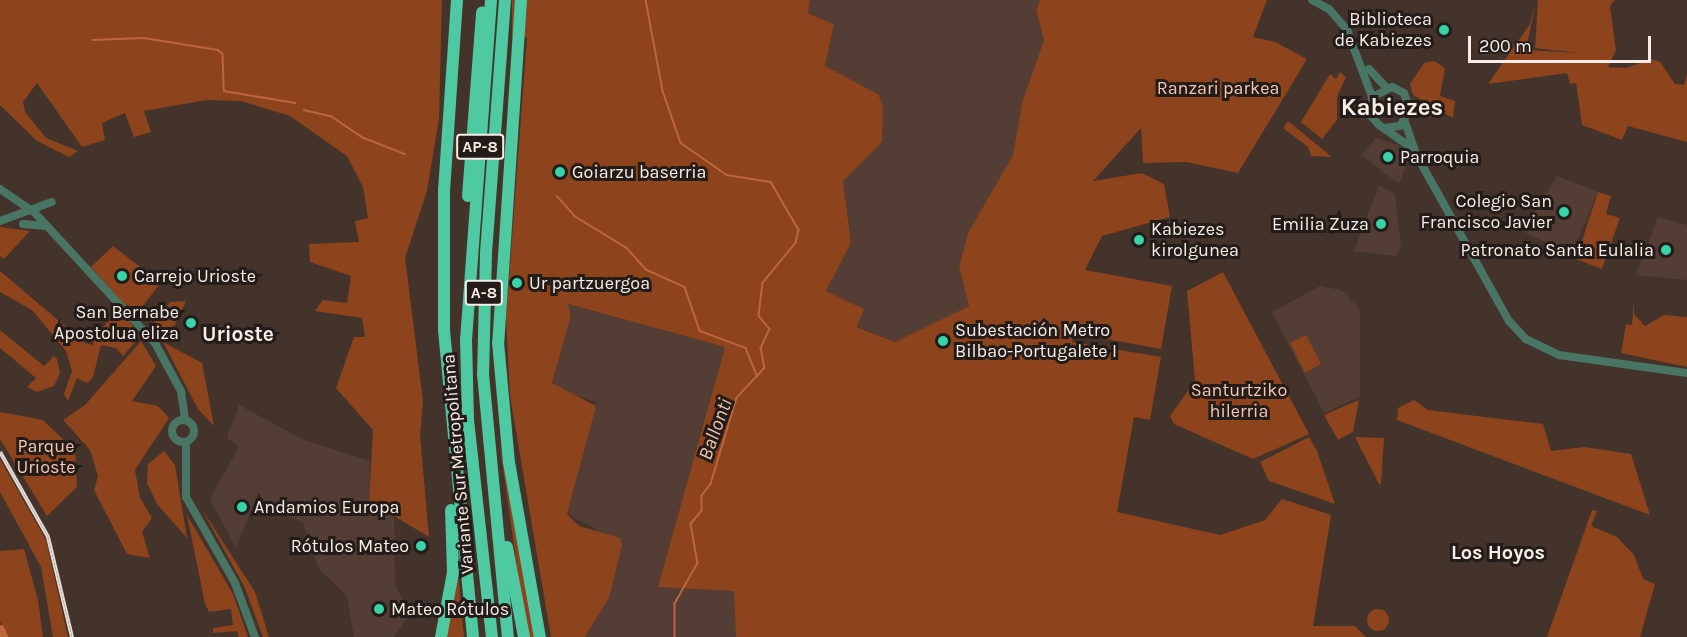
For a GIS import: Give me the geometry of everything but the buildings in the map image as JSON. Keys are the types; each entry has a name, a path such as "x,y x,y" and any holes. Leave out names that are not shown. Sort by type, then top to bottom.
{"highway":[{"path":"455,60 457,0"},
{"name":"A-8","path":"464,0 455,60 443,245 451,444 473,637"},
{"path":"466,293 482,0"},
{"name":"Variante Sur Metropolitana","path":"491,0 466,293 468,420 492,637"},
{"name":"A-8","path":"504,0 483,312 495,507 508,637"},
{"path":"521,0 498,342 505,429 540,637"},
{"path":"441,637 453,572 451,444"},
{"path":"495,507 524,637"},
{"path":"525,543 547,637"},
{"path":"435,637 446,614"}],"street":[{"path":"1312,0 1342,22 1364,63 1387,88 1408,98 1405,122 1413,148 1509,321 1532,344 1570,357 1687,373"},
{"path":"1364,63 1372,98 1371,116 1413,148"},
{"path":"1372,98 1387,88"},
{"path":"1384,128 1405,122"},
{"path":"0,189 35,210 160,351 181,391 185,420 195,431 186,443 183,482 190,508 235,583 255,637"},
{"path":"11,196 17,215"},
{"path":"0,221 52,202 44,213 48,227"},
{"path":"35,210 24,224 48,227"},
{"path":"185,420 172,431 176,440 186,443"}],"shaded area":[{"path":"810,0 1040,0 1036,10 1045,40 1022,103 1013,155 968,233 959,267 969,306 895,342 857,326 864,309 826,291 851,243 843,181 882,142 878,94 825,66 834,24 807,12"},
{"path":"1376,138 1398,145 1409,158 1399,184 1361,155"},
{"name":"Colegio San Francisco Javier","path":"1557,176 1598,192 1572,254 1522,231"},
{"name":"Emilia Zuza","path":"1379,185 1395,194 1401,246 1396,256 1354,251"},
{"name":"Patronato Santa Eulalia","path":"1658,217 1687,225 1687,280 1636,275"},
{"path":"1320,286 1341,290 1360,309 1360,397 1324,413 1272,312"},
{"path":"567,304 725,347 659,586 743,590 745,637 585,637 609,598 596,529 567,514 596,402 559,390 550,376 571,315"},
{"path":"239,405 304,440 370,461 369,501 394,516 395,584 405,605 406,620 393,637 354,637 347,596 319,569 303,522 254,503 236,548 210,499 239,447 227,438"}],"green space":[{"path":"0,0 442,0 439,119 427,191 405,258 423,401 420,435 429,537 369,501 373,430 336,388 354,337 365,337 362,318 315,311 323,300 347,303 351,276 310,262 309,244 359,242 355,221 368,218 363,187 347,156 290,116 241,101 207,100 144,111 151,132 134,137 125,113 102,123 105,140 82,147 37,83 23,102 25,112 46,138 78,151 69,157 37,141 0,105"},
{"name":"Ranzari parkea","path":"512,0 810,0 808,13 834,24 825,66 878,94 883,107 882,142 843,181 851,243 826,291 864,309 857,327 895,342 969,306 959,267 968,233 1013,155 1022,103 1044,40 1036,10 1040,0 1267,0 1253,37 1275,42 1307,59 1238,173 1186,162 1143,163 1141,128 1093,181 1142,173 1164,184 1170,217 1102,236 1085,270 1172,286 1161,349 1074,333 1070,355 1073,342 1161,357 1150,420 1134,417 1117,512 1220,535 1265,520 1282,499 1331,515 1313,626 1355,626 1366,637 736,637 734,591 658,587 725,347 568,304 571,315 552,383 596,406 567,514 579,526 620,538 622,545 609,598 585,637 551,637 510,396 506,318 527,37 512,36"},
{"path":"1538,0 1615,0 1610,6 1616,50 1608,67 1626,68 1651,59 1660,62 1675,84 1684,85 1687,74 1687,142 1628,126 1622,140 1582,125 1576,83 1570,84 1567,73 1488,84 1530,24 1536,1 1526,50 1578,53 1535,48"},
{"path":"1434,61 1445,68 1440,96 1455,101 1453,118 1413,95 1410,84 1424,63"},
{"path":"1340,72 1346,77 1337,97 1337,120 1322,139 1301,122 1330,74 1336,79"},
{"path":"1288,121 1332,157 1311,156 1308,147 1283,128"},
{"path":"1598,192 1611,196 1606,214 1620,218 1602,269 1576,259"},
{"path":"0,227 30,231 4,259 0,256"},
{"path":"113,246 161,283 140,309 125,305 91,267"},
{"path":"0,271 85,343 93,345 94,335 121,310 140,336 123,356 116,348 101,345 93,377 87,383 77,378 68,401 64,394 72,371 66,351 32,310 0,292"},
{"name":"Santurtziko hilerria","path":"1223,272 1309,434 1253,459 1174,424 1170,416 1195,381 1187,291"},
{"path":"1634,300 1634,314 1645,326 1664,315 1687,317 1687,367 1621,353 1626,324 1632,325"},
{"path":"186,301 175,325 162,332 151,327 170,302"},
{"path":"0,330 44,366 54,356 57,359 60,373 54,386 37,392 27,387 36,378 0,348"},
{"path":"1306,335 1321,364 1305,373 1290,343"},
{"path":"141,341 156,366 132,401 158,406 169,418 135,470 140,498 152,518 142,532 150,558 127,554 94,490 98,476 90,450 63,420 85,405"},
{"path":"163,342 202,363 214,426 198,409"},
{"path":"1359,400 1353,432 1338,440 1324,415"},
{"path":"1414,400 1428,410 1543,424 1551,451 1584,447 1631,454 1650,515 1397,420 1398,408"},
{"name":"Parque Urioste","path":"0,412 43,420 75,451 77,487 47,516 0,439"},
{"path":"1309,437 1317,451 1335,504 1269,481 1260,462"},
{"path":"1355,437 1384,438 1381,484 1379,484"},
{"path":"499,440 536,637 529,637 524,616"},
{"path":"164,451 175,465 187,538 157,504 147,483 148,464"},
{"path":"0,459 46,540 68,637 53,637 41,567 0,492"},
{"path":"200,506 255,592 269,637 263,637 245,588"},
{"path":"1592,510 1597,511 1591,526 1617,537 1634,555 1643,579 1655,584 1640,637 1547,637"},
{"path":"187,515 233,594 248,637 239,637 237,631 213,633 213,628 233,625 231,609 209,612 205,604"},
{"path":"24,549 38,600 43,637 6,637 0,621 0,551"},
{"path":"458,572 464,637 444,637"},
{"path":"1378,609 1386,612 1389,620 1386,628 1378,631 1370,628 1367,620 1370,612"}],"waterway":[{"name":"Ballonti","path":"646,0 663,91 681,143 727,175 771,182 799,230 796,243 763,283 759,316 770,329 761,348 765,368 737,398 711,484 702,496 702,511 691,524 698,563 675,604 675,637"},
{"path":"93,40 144,38 218,50 223,54 224,91 295,103"},
{"path":"304,110 331,116 364,138 405,154"},
{"path":"557,196 576,217 627,248 647,270 685,287 700,331 746,348 758,377"},
{"path":"0,630 3,637"}],"railway":[{"path":"0,452 48,537 72,637"}],"place":[{"name":"Biblioteca de Kabiezes","path":"1444,30"},
{"name":"Parroquia","path":"1388,157"},
{"name":"Goiarzu baserria","path":"560,172"},
{"name":"Colegio San Francisco Javier","path":"1564,212"},
{"name":"Emilia Zuza","path":"1381,224"},
{"name":"Kabiezes kirolgunea","path":"1139,240"},
{"name":"Patronato Santa Eulalia","path":"1666,250"},
{"name":"Carrejo Urioste","path":"122,276"},
{"name":"Ur partzuergoa","path":"517,283"},
{"name":"San Bernabe Apostolua eliza","path":"191,323"},
{"name":"Subestación Metro Bilbao-Portugalete I","path":"943,341"},
{"name":"Andamios Europa","path":"242,507"},
{"name":"Rótulos Mateo","path":"421,546"},
{"name":"Mateo Rótulos","path":"379,609"}],"district":[{"name":"Kabiezes","path":"1392,108"},
{"name":"Urioste","path":"238,334"},
{"name":"Los Hoyos","path":"1498,552"}]}
